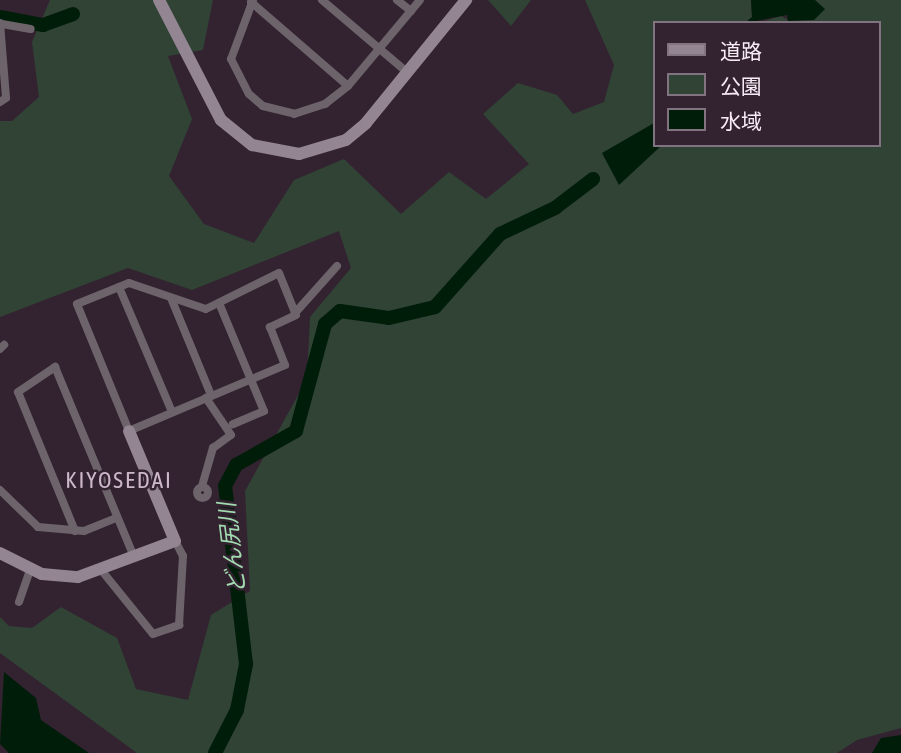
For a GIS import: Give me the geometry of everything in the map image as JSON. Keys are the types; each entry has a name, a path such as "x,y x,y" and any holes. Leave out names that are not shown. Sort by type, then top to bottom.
{"street":[{"path":"159,0 191,70 237,137 299,154 346,140 408,73 467,0"},
{"path":"322,0 408,73"},
{"path":"397,0 411,11"},
{"path":"348,86 252,1 231,59 248,94 263,106 295,114 325,104 348,86 420,0"},
{"path":"0,102 6,98 1,24 31,29"},
{"path":"129,430 285,365 270,327 295,313 337,266"},
{"path":"102,571 153,634 179,625 183,556 77,304 129,283 206,309 279,273 295,313"},
{"path":"119,287 172,412"},
{"path":"171,298 209,397 231,435 213,448 202,485"},
{"path":"219,303 264,411 233,424"},
{"path":"75,531 18,392 55,367 134,557"},
{"path":"0,490 38,527 75,531 117,518"},
{"path":"0,553 30,570 78,577 102,571 175,541"},
{"path":"19,601 30,570"}],"green space":[{"path":"50,0 213,0 203,50 168,56 192,119 169,176 204,224 254,243 294,180 344,159 401,214 449,172 486,199 529,164 483,114 518,83 557,95 573,114 604,102 614,65 585,0 751,0 752,17 747,21 652,21 652,147 880,147 880,21 765,21 781,16 788,20 817,5 815,0 901,0 901,728 857,740 837,753 137,753 0,653 0,617 9,626 32,628 61,607 117,638 136,689 188,700 211,615 250,591 245,491 307,379 310,317 351,268 339,231 192,290 128,268 0,317 0,121 12,121 39,97 32,42"},
{"path":"488,0 531,0 511,26"}],"water":[{"path":"751,0 815,0 825,9 814,20 788,21 787,15 747,21 752,17"},
{"path":"652,124 652,147 660,147 619,185 602,153"},
{"path":"4,672 36,698 41,720 89,753 9,753 0,744"},
{"path":"901,735 901,753 872,753 881,738"}],"waterway":[{"path":"0,17 43,25 73,14"},
{"name":"どん尻川","path":"215,753 237,710 246,664 225,486 236,465 296,431 325,324 340,311 389,318 435,307 500,234 555,208 593,179"}],"district":[{"name":"KIYOSEDAI","path":"119,480"}]}
